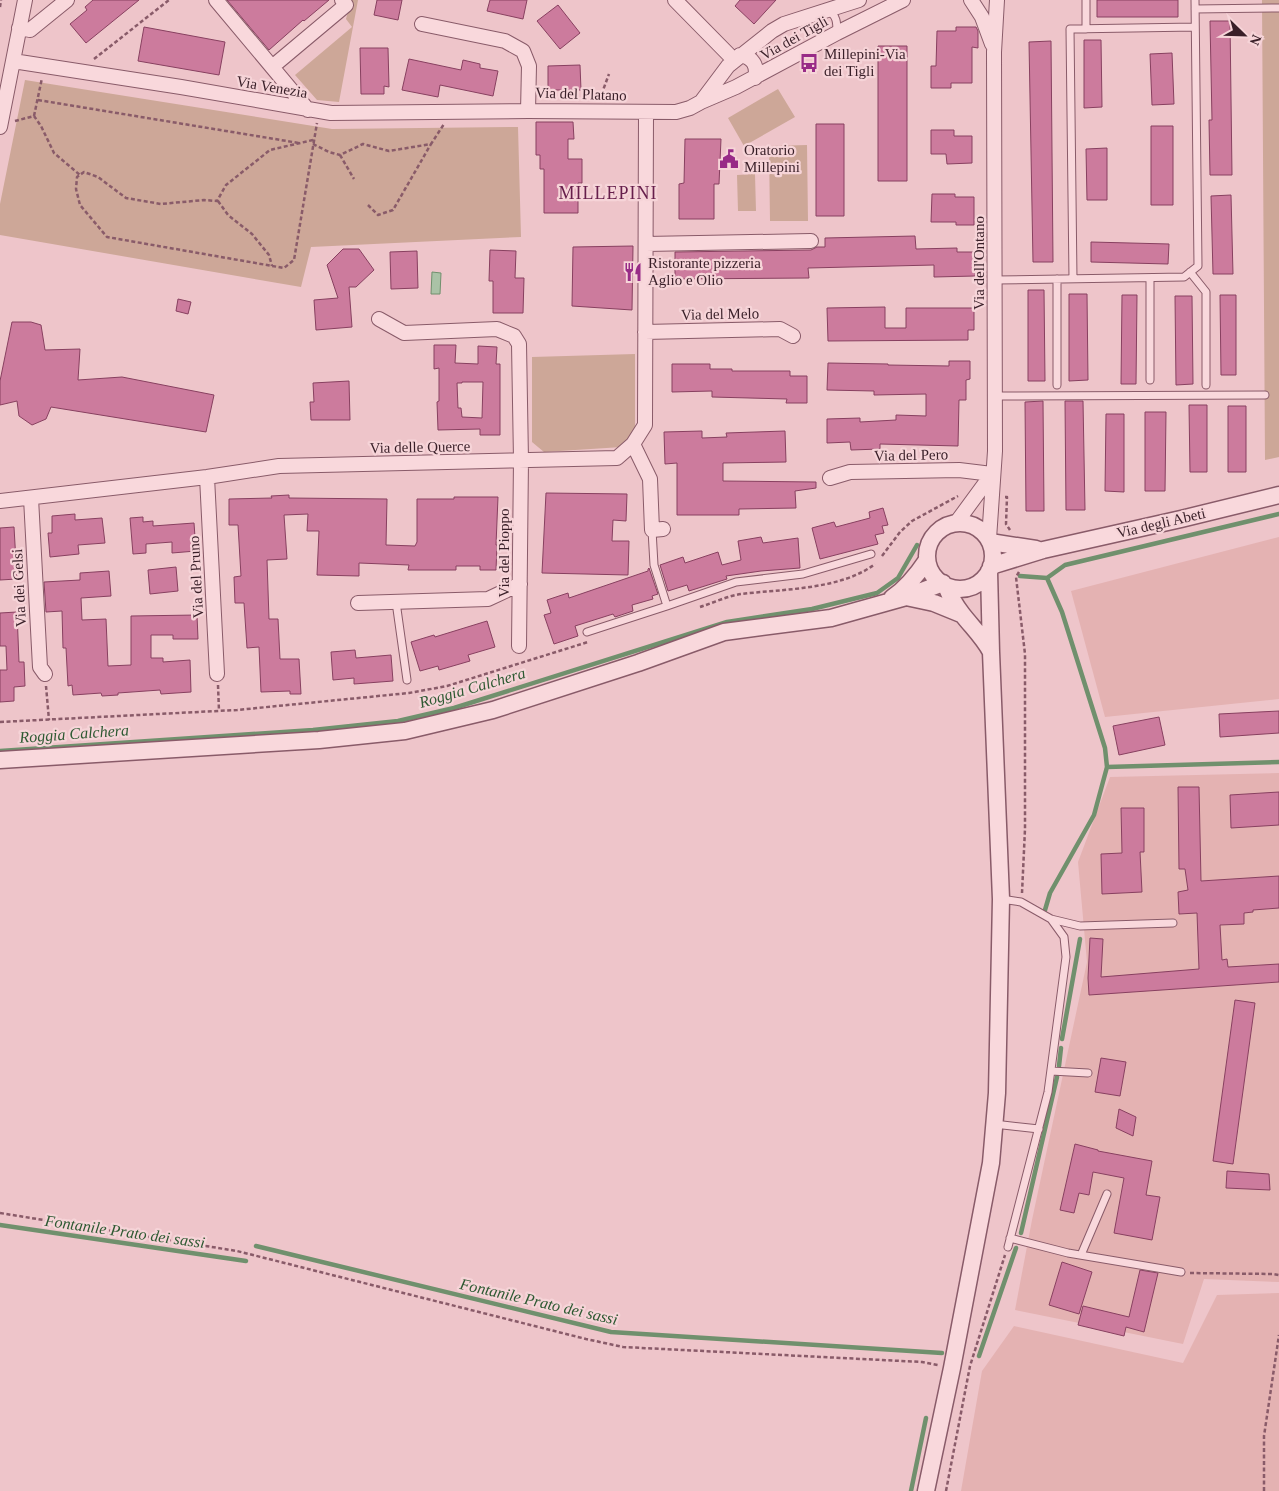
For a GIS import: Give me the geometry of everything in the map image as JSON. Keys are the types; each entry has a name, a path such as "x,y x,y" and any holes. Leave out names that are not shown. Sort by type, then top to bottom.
{"street":[{"path":"1,124 24,0"},
{"path":"19,28 30,30 67,0"},
{"path":"216,0 272,67 314,111"},
{"path":"272,67 346,5 342,0"},
{"name":"Via dei Tigli","path":"675,0 737,58 750,58 754,62 757,72 755,78"},
{"name":"Via dei Tigli","path":"701,102 724,71 737,58 772,31 784,24 859,0"},
{"name":"Via dei Tigli","path":"646,113 676,112 736,88 836,33 902,0"},
{"name":"Via dell'Ontano","path":"971,0 986,25 994,52"},
{"name":"Via dell'Ontano","path":"990,541 986,493 992,474 995,451 994,52 997,0"},
{"name":"Via del Platano","path":"422,24 504,41 523,51 529,66 528,111 646,113"},
{"name":"Via Venezia","path":"13,61 332,113 528,111"},
{"path":"724,71 725,78 729,84 736,88"},
{"name":"Via delle Querce","path":"0,501 207,477 279,466 618,458 633,444 645,425 646,113"},
{"path":"646,244 812,241"},
{"name":"Via del Pioppo","path":"379,319 404,333 497,329 514,336 519,344 521,460 519,646"},
{"name":"Via del Melo","path":"645,332 780,329 793,336"},
{"path":"633,444 650,479 658,530"},
{"name":"Via del Pero","path":"830,478 850,472 959,470 992,474"},
{"name":"Via del Pruno","path":"207,477 217,674"},
{"path":"956,522 986,493"},
{"name":"Via degli Abeti","path":"990,569 1043,550 1279,495"},
{"name":"Via dei Gelsi","path":"31,498 40,668 45,674"},
{"path":"0,760 319,740 405,731 493,710 638,663 724,632 831,618 944,585 966,588 975,585 984,579 990,569 993,560 993,549 983,531 966,523 956,522 946,525 931,540 927,560 930,570 944,585 962,615 978,632 991,652"},
{"name":"Via degli Abeti","path":"990,541 1043,550"},
{"path":"885,602 911,582 927,560"},
{"path":"926,1491 952,1368 991,1163 997,1093 1001,899 991,652 990,569"},
{"path":"358,603 488,599 520,584"},
{"path":"906,597 934,603 962,615"}],"lane":[{"path":"1086,0 1086,29"},
{"path":"995,280 1184,277 1198,266 1195,0"},
{"path":"1195,9 1279,8"},
{"path":"826,10 833,13 837,23 836,33"},
{"path":"1073,279 1070,29 1195,27"},
{"path":"1190,272 1206,292 1206,385"},
{"path":"1150,278 1150,380"},
{"path":"1057,280 1057,385"},
{"path":"995,396 1264,395"},
{"path":"658,530 654,565 667,606"},
{"path":"587,632 736,582 803,574 870,554"},
{"path":"396,602 407,680"},
{"path":"1001,899 1021,902 1051,919 1080,926 1173,923"},
{"path":"1008,1247 1048,1092 1066,957 1064,936 1051,919"},
{"path":"1051,1071 1088,1073"},
{"path":"994,1124 1039,1129"},
{"path":"1080,1255 1107,1194"},
{"path":"1010,1238 1068,1253 1181,1272"}],"path":[{"path":"0,7 1,0"},
{"path":"79,71 169,0"},
{"path":"45,66 34,116 54,153 80,175"},
{"path":"593,99 602,93 609,74"},
{"path":"38,100 300,143"},
{"path":"272,266 269,255 252,234 228,215 217,201 204,200 161,204 126,198 98,177 84,172 77,177 76,188 80,205 107,237 272,266 284,268 294,260 313,142 314,111"},
{"path":"368,205 378,215 393,210 452,112"},
{"path":"1,124 34,116"},
{"path":"217,201 226,186 270,150 313,142 329,152 340,155 362,144 389,151 431,144"},
{"path":"340,155 354,179"},
{"path":"692,609 739,595 794,590 863,573 875,565 900,532 912,521 971,490 1007,497 1006,524 1010,531 1016,534"},
{"path":"1018,572 1016,577 1025,654 1025,829 1021,902"},
{"path":"0,722 219,711 409,693 447,686 590,641"},
{"path":"45,674 49,720"},
{"path":"217,674 219,711"},
{"path":"0,1213 237,1252 623,1347 922,1362 952,1368"},
{"path":"946,1491 970,1366 1008,1247"},
{"path":"1181,1272 1279,1275"},
{"path":"1264,1491 1264,1436 1279,1335"}],"shaded area":[{"path":"351,0 358,0 339,102 317,100 295,75 352,27 346,19"},
{"path":"1262,0 1279,0 1279,457 1265,460"},
{"path":"25,80 332,129 518,127 521,237 311,247 301,287 0,235 0,204"},
{"path":"778,89 795,117 744,146 728,118"},
{"path":"807,145 808,221 770,221 769,146"},
{"path":"755,174 756,211 738,211 737,175"},
{"path":"432,272 441,273 440,294 431,294"},
{"path":"635,354 635,428 622,447 544,452 532,442 532,357"},
{"path":"1279,537 1279,699 1105,717 1071,591"},
{"path":"1279,773 1279,1282 1204,1279 1183,1344 1015,1310 1032,1220 1087,962 1078,862 1110,777"},
{"path":"1279,1293 1279,1491 961,1491 982,1371 1014,1326 1183,1363 1217,1295"}],"building":[{"path":"93,0 139,0 86,43 70,24 87,10 85,7"},
{"path":"227,0 329,0 269,50"},
{"path":"377,0 402,0 398,20 374,15"},
{"path":"490,0 527,0 523,19 487,11"},
{"path":"740,0 776,0 754,24 735,6"},
{"path":"1097,0 1178,0 1178,17 1097,17"},
{"path":"558,5 580,33 560,49 537,21"},
{"path":"1210,21 1230,21 1232,175 1210,175 1209,120 1212,120"},
{"path":"144,27 225,42 219,75 138,61"},
{"path":"956,27 976,27 978,31 978,48 972,47 972,83 951,83 951,88 931,88 931,66 936,66 937,31 956,31"},
{"path":"1084,40 1101,40 1102,107 1084,108"},
{"path":"1051,41 1053,262 1033,262 1029,42"},
{"path":"878,46 907,46 907,181 878,181"},
{"path":"360,48 388,48 389,87 384,86 384,94 361,94"},
{"path":"1172,53 1174,104 1152,105 1150,54"},
{"path":"409,59 461,70 463,60 480,64 480,68 498,71 493,96 440,85 438,97 402,90"},
{"path":"580,65 581,90 548,90 548,66"},
{"path":"536,122 573,122 574,139 568,139 568,159 582,159 582,183 578,183 578,213 544,213 544,169 540,169 540,155 536,155"},
{"path":"816,124 844,124 844,216 816,216"},
{"path":"1151,126 1173,126 1173,205 1151,205"},
{"path":"931,130 954,130 954,136 972,136 972,163 947,164 946,154 931,154"},
{"path":"685,139 721,139 719,184 714,184 714,219 679,219 679,184 684,183"},
{"path":"1107,148 1107,200 1087,200 1086,149"},
{"path":"932,194 955,194 955,197 974,197 974,225 956,225 956,222 931,222"},
{"path":"1231,195 1233,274 1213,274 1211,196"},
{"path":"915,236 916,249 957,248 957,252 974,252 975,276 934,277 934,265 808,268 809,278 675,279 675,252 811,250 817,247 825,247 825,238"},
{"path":"1091,242 1169,244 1168,264 1091,262"},
{"path":"633,246 632,310 572,306 573,247"},
{"path":"343,249 359,249 374,270 356,287 349,287 352,327 316,330 314,300 338,298 327,265"},
{"path":"490,250 516,251 515,278 524,278 523,313 493,313 493,281 489,281"},
{"path":"417,251 418,288 391,289 390,252"},
{"path":"1028,290 1044,290 1045,381 1028,381"},
{"path":"1069,294 1087,294 1088,380 1069,381"},
{"path":"1122,295 1137,295 1136,384 1121,384"},
{"path":"1220,295 1236,295 1236,375 1221,375"},
{"path":"1175,296 1192,296 1193,384 1176,385"},
{"path":"178,299 191,302 188,314 176,311"},
{"path":"885,307 885,328 906,328 906,308 974,308 974,330 968,330 968,340 828,341 827,308"},
{"path":"12,322 31,322 41,325 45,350 80,349 78,380 122,377 214,395 206,432 51,407 46,419 32,425 19,416 17,401 0,405 0,381"},
{"path":"434,345 456,345 455,363 478,364 478,346 497,347 496,364 500,364 500,435 480,435 480,429 438,430 439,368 434,369","holes":["483,382 482,418 462,417 461,408 458,408 457,383"]},
{"path":"949,361 970,361 970,379 966,380 966,400 959,400 958,446 880,444 880,449 851,450 850,442 827,443 827,419 860,418 860,422 896,420 896,415 926,416 926,394 874,395 874,391 827,390 828,363 949,366"},
{"path":"672,364 710,364 710,369 732,369 732,371 790,371 790,376 807,376 807,403 786,403 787,399 712,397 712,391 672,392"},
{"path":"349,381 350,420 311,420 310,402 314,402 313,383"},
{"path":"1043,401 1044,511 1026,511 1025,402"},
{"path":"1065,401 1083,401 1085,510 1066,510"},
{"path":"1189,405 1207,405 1207,472 1190,472"},
{"path":"1228,406 1246,406 1246,472 1228,472"},
{"path":"1145,412 1166,412 1165,491 1145,491"},
{"path":"1106,414 1124,414 1124,492 1105,491"},
{"path":"702,431 702,438 727,437 726,433 785,431 786,462 723,463 723,481 816,482 816,488 795,491 796,508 739,509 739,515 677,515 677,463 665,464 664,432"},
{"path":"546,493 627,494 626,521 613,520 612,541 629,541 628,575 542,573"},
{"path":"289,495 289,498 387,499 386,545 415,546 417,542 417,499 498,497 496,570 480,570 480,566 456,566 456,570 408,570 409,565 359,563 359,576 317,575 319,531 307,531 308,514 284,515 287,559 267,560 269,619 278,619 280,659 299,659 301,694 290,694 290,691 261,692 259,647 247,648 244,603 235,603 234,577 241,576 238,525 229,525 229,499 272,498 271,496"},
{"path":"883,508 888,525 882,526 884,533 875,535 878,544 820,559 812,528 834,522 836,527 870,518 869,512"},
{"path":"75,514 75,520 102,518 105,543 78,545 79,554 50,557 48,533 52,533 52,516"},
{"path":"143,517 143,522 153,521 153,526 194,523 196,551 172,553 172,542 146,544 146,553 133,554 130,518"},
{"path":"14,527 17,579 0,580 0,528"},
{"path":"761,537 763,543 798,538 800,568 726,576 727,579 689,591 687,585 668,591 660,565 683,557 685,563 718,552 722,565 741,560 738,541"},
{"path":"176,567 178,591 150,594 148,570"},
{"path":"649,568 658,594 652,596 653,599 632,605 633,611 615,617 613,614 575,626 578,636 554,644 544,615 551,613 547,600 568,593 569,598 648,571"},
{"path":"109,571 111,596 81,598 82,620 106,619 108,666 131,665 131,616 197,615 198,639 173,639 173,635 151,635 151,658 163,658 163,662 190,660 191,692 161,694 160,690 102,696 101,693 73,695 72,685 68,686 66,648 63,648 62,611 46,612 44,582 80,580 80,573"},
{"path":"17,612 19,662 24,662 25,686 14,687 14,701 0,702 0,670 7,670 6,646 0,646 0,613"},
{"path":"487,621 495,647 468,655 470,661 439,670 438,666 420,671 411,642 434,635 435,637"},
{"path":"355,650 356,658 391,655 393,681 354,684 354,678 333,680 331,652"},
{"path":"1279,711 1279,733 1220,737 1219,714"},
{"path":"1159,717 1165,745 1119,755 1113,726"},
{"path":"1178,787 1199,787 1201,881 1279,876 1279,908 1253,910 1253,912 1244,913 1244,924 1220,925 1222,960 1227,959 1228,967 1279,964 1279,982 1089,995 1090,938 1103,939 1101,977 1199,969 1197,913 1179,914 1178,892 1188,890 1185,869 1179,869"},
{"path":"1279,792 1279,825 1231,828 1230,795"},
{"path":"1121,808 1144,808 1144,852 1140,852 1142,892 1102,894 1101,854 1122,853"},
{"path":"1235,1000 1255,1003 1233,1164 1213,1161"},
{"path":"1101,1058 1126,1062 1120,1096 1095,1092"},
{"path":"1119,1109 1136,1117 1133,1136 1116,1128"},
{"path":"1075,1144 1098,1151 1152,1161 1146,1195 1160,1197 1152,1240 1114,1233 1124,1178 1093,1172 1089,1195 1079,1193 1074,1213 1060,1210"},
{"path":"1227,1171 1269,1174 1270,1190 1226,1188"},
{"path":"1062,1262 1092,1272 1079,1314 1049,1305"},
{"path":"1140,1270 1158,1273 1144,1332 1126,1327 1124,1336 1078,1325 1083,1306 1129,1317"}],"waterway":[{"path":"1047,578 1065,565 1279,514"},
{"name":"Roggia Calchera","path":"0,751 313,730 398,721 454,708 727,622 812,609 877,593 898,578 917,545"},
{"path":"1020,576 1047,578 1062,612 1105,748 1107,767 1094,815 1050,893 1045,910"},
{"path":"1107,767 1279,762"},
{"path":"1062,1039 1080,939"},
{"path":"1059,1066 1061,1048"},
{"path":"1021,1233 1057,1077"},
{"name":"Fontanile Prato dei sassi","path":"0,1225 246,1261"},
{"name":"Fontanile Prato dei sassi","path":"256,1246 611,1332 942,1353"},
{"path":"979,1356 1016,1248"},
{"path":"911,1491 926,1418"}],"place":[{"name":"Millepini-Via dei Tigli","path":"809,63"},
{"name":"Oratorio Millepini","path":"729,159"},
{"name":"Ristorante pizzeria Aglio e Olio","path":"633,272"}],"district":[{"name":"MILLEPINI","path":"608,193"}]}
